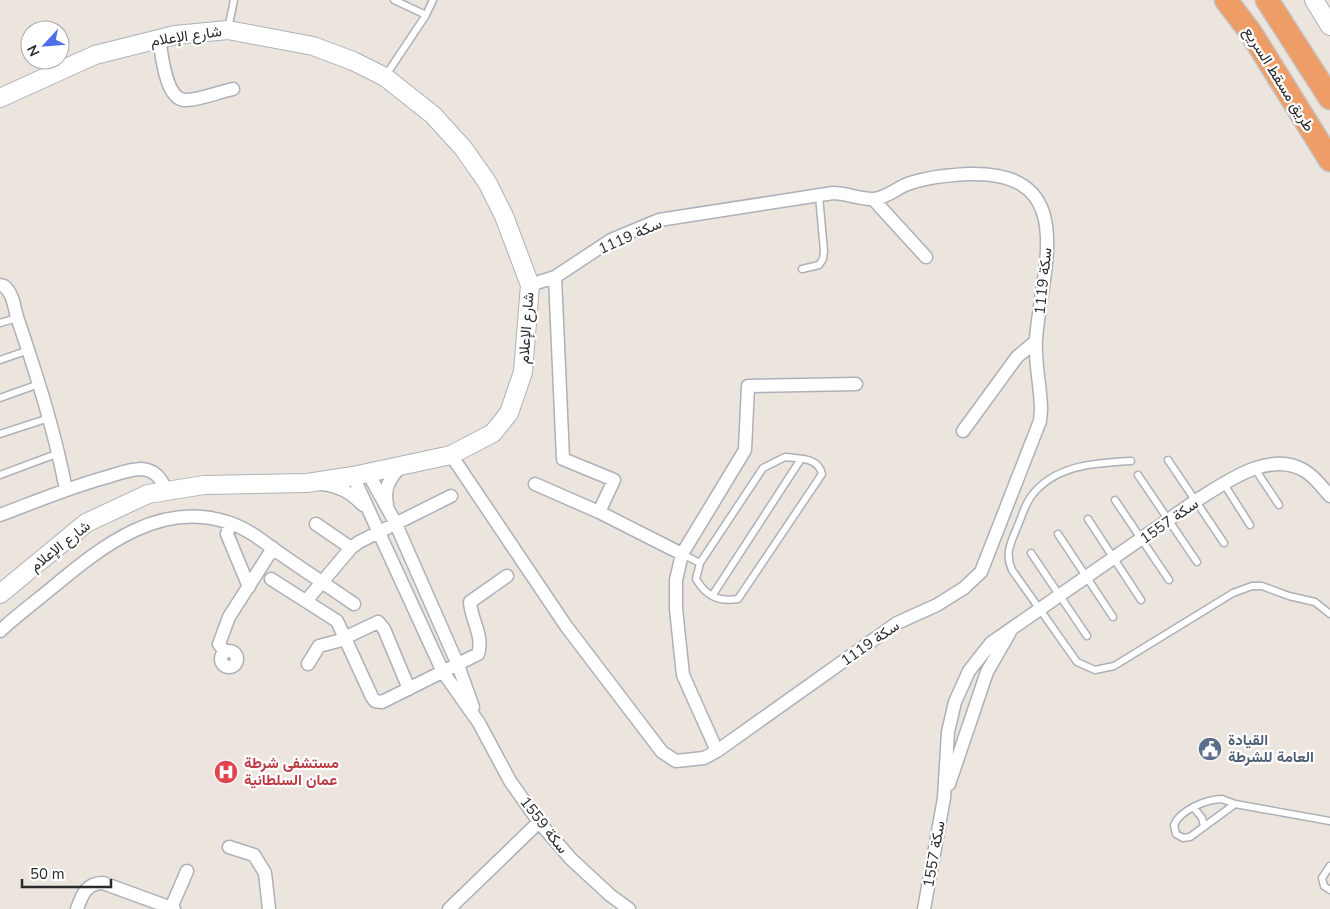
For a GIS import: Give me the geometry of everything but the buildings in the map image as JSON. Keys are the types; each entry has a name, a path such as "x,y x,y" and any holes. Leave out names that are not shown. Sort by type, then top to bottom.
{"highway":[{"name":"طريق مسقط السريع","path":"1226,0 1251,33 1330,160"},
{"path":"1267,0 1330,98"}],"main road":[{"path":"1314,0 1330,26"},
{"path":"1327,0 1330,5"},
{"name":"شارع الإعلام","path":"0,98 95,55 159,38 228,30 313,46 353,61 385,77 433,115 473,161 487,182 504,216 530,286 523,372 509,412 493,432 451,455 360,474 307,483 204,485 148,494 86,523 2,590"}],"street":[{"path":"159,38 171,91 178,98 187,101 233,88"},
{"name":"سكة 1119","path":"451,455 566,626 662,752 676,761 704,758 716,751 897,623 937,605 964,588 981,572 1040,421 1041,396 1036,341 1047,242 1047,222 1038,199 1022,186 998,176 971,174 924,180 873,199 848,193 659,220 611,240 555,277 530,286"},
{"path":"873,199 926,257"},
{"path":"555,277 563,459 614,480 600,512"},
{"path":"0,285 4,286 10,294 29,350 59,453 66,490"},
{"path":"963,431 1017,357 1036,341"},
{"path":"716,751 683,675 676,609 676,580 682,554 745,450 748,386 856,384"},
{"name":"سكة 1557","path":"924,909 944,798 950,724 958,694 969,670 991,643 1142,540 1194,502 1224,484 1256,469 1279,463 1296,467 1312,476 1330,496"},
{"name":"سكة 1559","path":"402,465 387,484 385,495 387,506 458,665 479,723"},
{"path":"0,515 66,490 117,474 141,470 151,472 161,478 166,490"},
{"name":"سكة 1559","path":"360,474 387,506"},
{"name":"سكة 1559","path":"360,474 369,510 443,672 479,723 510,781 539,822 571,859 610,895 629,909"},
{"name":"سكة 1559","path":"307,483 339,487 351,494 369,510"},
{"path":"535,484 600,512 682,554"},
{"path":"306,601 350,548 394,522 451,496"},
{"path":"0,631 83,562 115,539 146,525 170,518 191,517 230,523 244,529 354,604"},
{"path":"230,523 227,534 249,587"},
{"path":"316,524 350,548"},
{"path":"225,652 219,644 229,617 273,548"},
{"path":"271,579 337,621 375,701 382,702 478,654 482,644 471,612 470,602 507,576"},
{"path":"308,664 319,646 346,637 378,622 384,629 409,689"},
{"name":"سكة 1557","path":"944,798 987,672 1013,627"},
{"path":"958,694 979,700"},
{"path":"950,724 968,727"},
{"path":"449,909 539,822"},
{"path":"229,847 254,855 265,873 269,909"},
{"path":"77,909 85,890 96,883 103,883 172,908 187,871"}],"lane":[{"path":"228,30 234,0"},
{"path":"394,0 426,15"},
{"path":"385,77 426,15 433,0"},
{"path":"802,270 819,264 824,255 819,196"},
{"path":"0,323 17,318"},
{"path":"0,360 29,350"},
{"path":"0,398 39,384"},
{"path":"0,434 49,418"},
{"path":"0,475 59,453"},
{"path":"785,457 812,461 820,467 822,474 738,599 725,601 712,596 701,587 696,579 700,563 763,468 785,457"},
{"path":"712,596 801,459"},
{"path":"1168,460 1194,502 1224,543"},
{"path":"1131,461 1099,463 1062,472 1038,488 1029,500 1010,544 1008,560 1012,570 1072,658 1083,666 1095,670 1114,666 1233,593 1252,586 1262,586 1288,596 1315,602 1330,614"},
{"path":"1256,469 1279,505"},
{"path":"1138,475 1197,562"},
{"path":"1224,484 1250,525"},
{"path":"1115,500 1169,580"},
{"path":"1088,519 1141,600"},
{"path":"1058,534 1114,617"},
{"path":"1031,553 1087,636"},
{"path":"682,554 700,563"},
{"path":"1235,804 1190,837 1183,838 1176,834 1175,822 1194,808 1216,799 1330,821"},
{"path":"1194,808 1202,818 1204,826"},
{"path":"1330,866 1322,878 1324,886 1330,890"}],"place":[{"name":"القيادة العامة للشرطة","path":"1210,749"},
{"name":"مستشفى شرطة عمان السلطانية","path":"226,772"}]}
